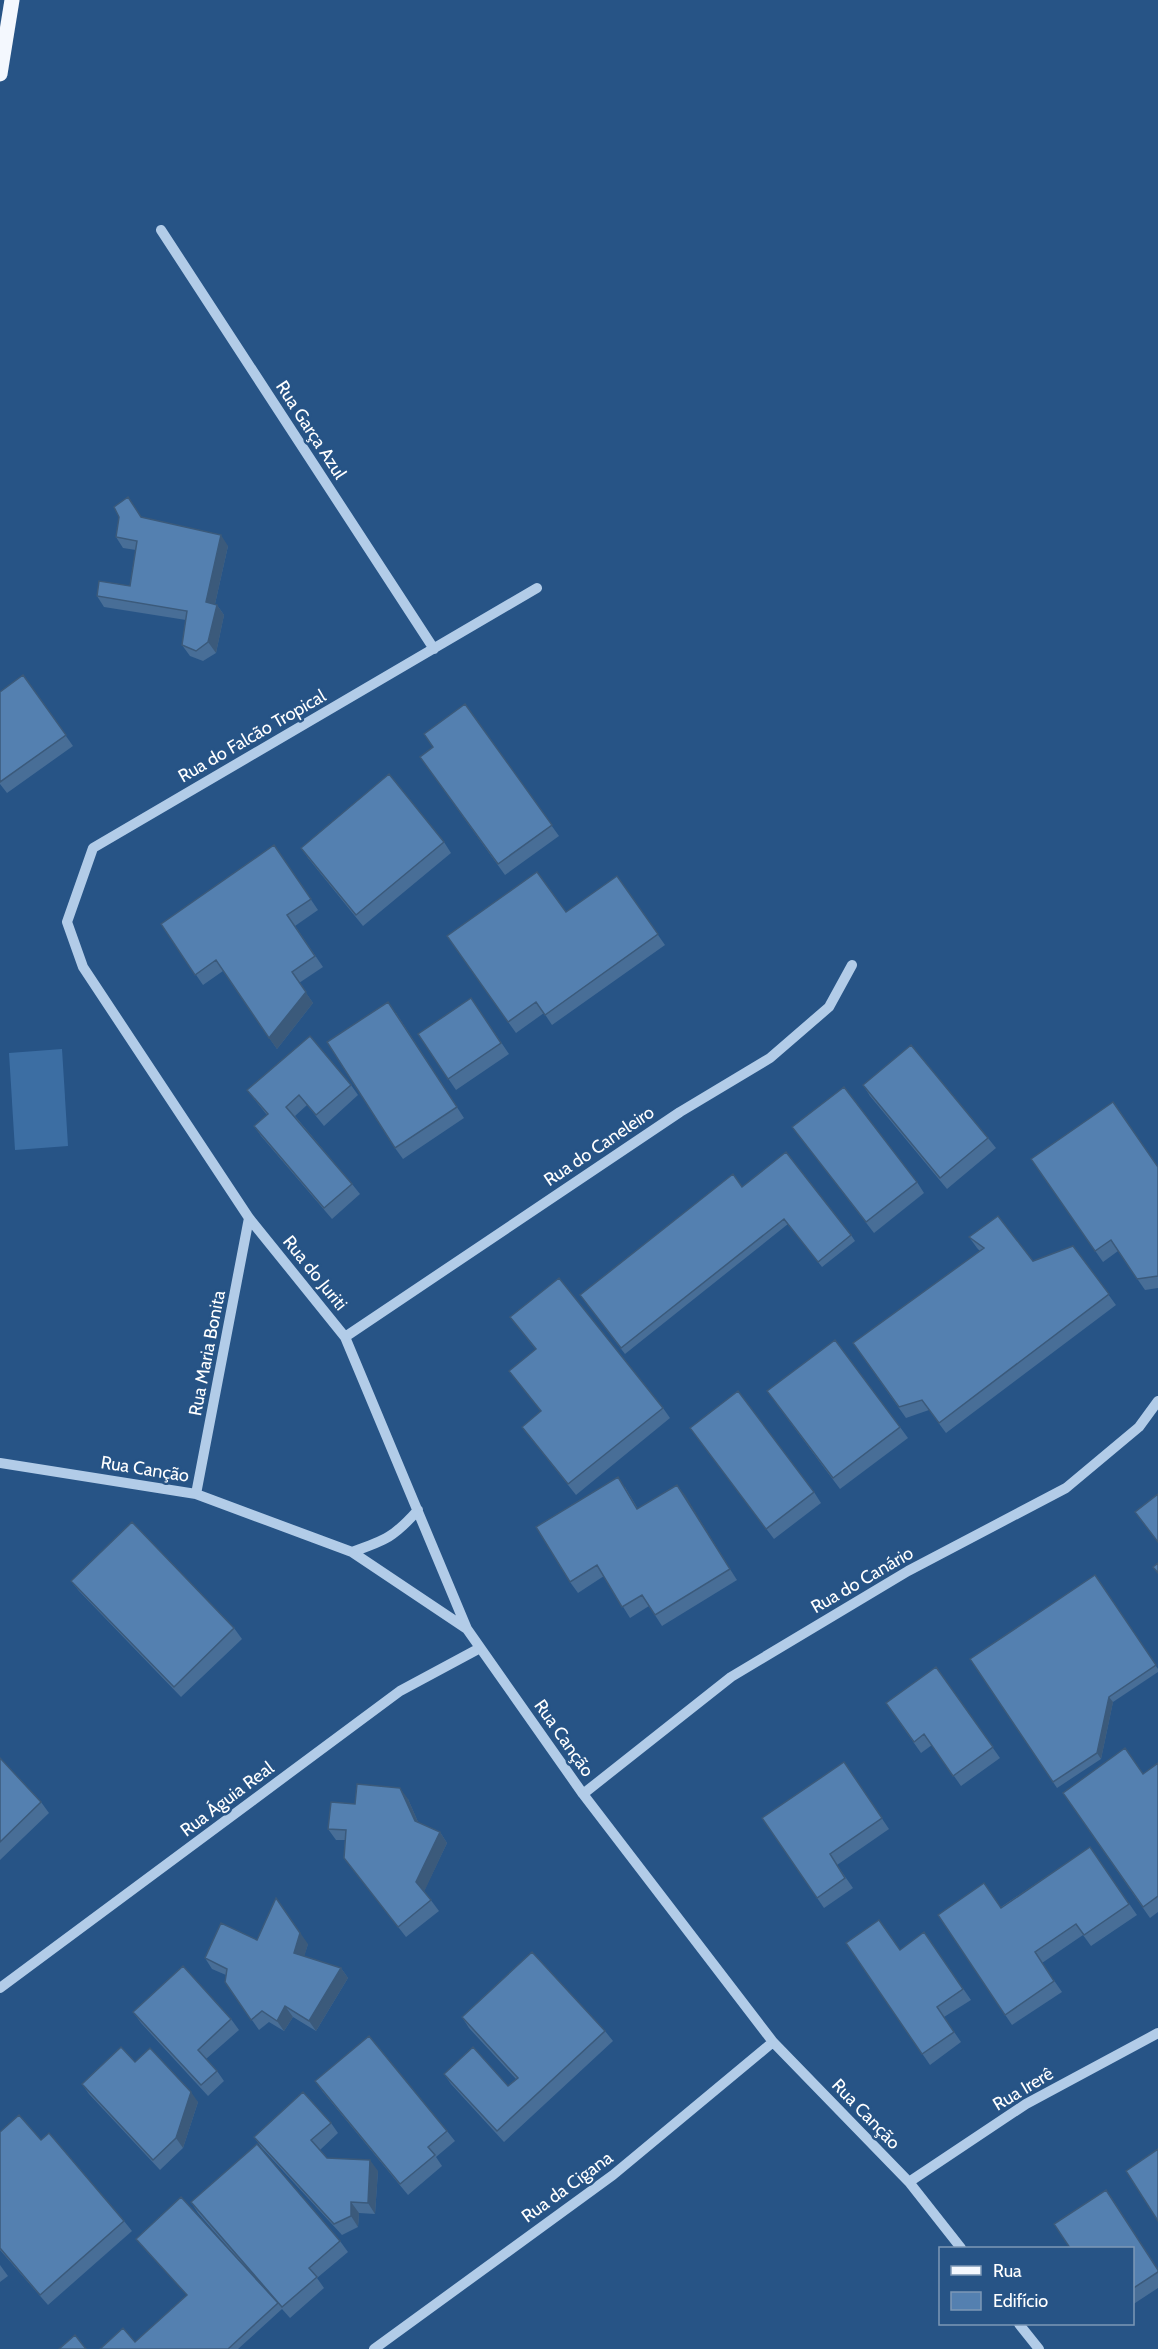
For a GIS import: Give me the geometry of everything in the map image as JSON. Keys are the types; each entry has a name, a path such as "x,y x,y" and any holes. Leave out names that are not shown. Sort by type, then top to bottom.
{"main road":[{"path":"0,74 12,0"}],"street":[{"name":"Rua Garça Azul","path":"161,230 434,649"},
{"name":"Rua do Falcão Tropical","path":"83,967 67,922 93,848 537,588"},
{"name":"Rua do Caneleiro","path":"345,1337 680,1112 770,1058 829,1008 852,965"},
{"name":"Rua do Juriti","path":"83,967 249,1218 345,1337 467,1629"},
{"name":"Rua Maria Bonita","path":"196,1494 249,1218"},
{"name":"Rua do Canário","path":"583,1794 731,1677 908,1571 1066,1488 1139,1427 1158,1401"},
{"name":"Rua Canção","path":"0,1463 196,1494 352,1552 467,1629 583,1794 773,2042 909,2181 960,2247"},
{"path":"352,1552 385,1540 402,1528 418,1510"},
{"name":"Rua Águia Real","path":"0,1988 400,1691 480,1648"},
{"name":"Rua Irerê","path":"909,2181 1026,2104 1158,2032"},
{"name":"Rua da Cigana","path":"374,2349 613,2175 773,2042"},
{"path":"1020,2325 1039,2349"}],"shaded area":[{"path":"62,1049 68,1146 15,1150 9,1053"}],"building":[{"path":"128,497 141,517 221,535 206,602 217,605 208,642 196,651 182,645 187,611 97,596 99,581 130,586 137,541 116,537 119,517 114,507"},
{"path":"23,675 66,735 0,782 0,692"},
{"path":"465,704 552,825 498,864 420,757 433,747 424,734"},
{"path":"389,774 444,842 356,915 301,848"},
{"path":"274,845 311,899 287,915 315,956 292,972 306,992 269,1038 216,960 195,975 161,924"},
{"path":"537,872 566,912 617,876 658,934 545,1015 536,1002 508,1022 447,936"},
{"path":"471,998 501,1043 448,1079 418,1034"},
{"path":"388,1002 457,1107 395,1148 327,1042"},
{"path":"310,1036 351,1085 316,1115 299,1095 286,1107 352,1184 324,1208 254,1126 268,1114 247,1090"},
{"path":"911,1045 988,1138 940,1178 863,1085"},
{"path":"844,1087 917,1182 866,1222 792,1127"},
{"path":"1113,1102 1158,1167 1158,1276 1137,1279 1111,1240 1095,1251 1031,1159"},
{"path":"786,1152 851,1235 818,1262 784,1219 621,1348 580,1295 733,1174 742,1187"},
{"path":"998,1216 1033,1261 1073,1246 1109,1294 939,1423 922,1400 899,1407 853,1343 984,1248 969,1237"},
{"path":"559,1278 663,1408 568,1484 522,1427 541,1411 509,1371 536,1349 510,1317"},
{"path":"835,1340 900,1427 833,1478 767,1391"},
{"path":"738,1391 814,1492 766,1529 690,1428"},
{"path":"618,1477 637,1509 677,1485 730,1569 655,1615 642,1595 622,1607 597,1565 570,1582 536,1527"},
{"path":"1158,1494 1158,1542 1135,1512"},
{"path":"132,1522 234,1628 174,1687 71,1581"},
{"path":"1158,1563 1158,1573 1153,1567"},
{"path":"1095,1575 1156,1665 1109,1697 1097,1753 1053,1782 970,1659"},
{"path":"936,1667 993,1747 953,1776 924,1734 914,1742 886,1703"},
{"path":"1125,1748 1143,1774 1158,1763 1158,1896 1143,1907 1063,1793"},
{"path":"0,1758 41,1802 0,1842"},
{"path":"844,1762 882,1818 830,1854 845,1878 817,1898 762,1818"},
{"path":"357,1784 400,1788 415,1821 440,1832 416,1882 431,1900 398,1927 344,1858 346,1830 328,1829 331,1802 355,1804"},
{"path":"1090,1847 1129,1904 1084,1935 1076,1924 1035,1952 1054,1981 1005,2015 938,1915 984,1883 1001,1908"},
{"path":"276,1898 300,1933 294,1953 341,1968 309,2021 285,2006 277,2021 262,2011 251,2020 225,1982 227,1969 205,1958 221,1923 257,1940"},
{"path":"879,1920 900,1950 924,1932 963,1989 937,2007 954,2032 922,2054 846,1943"},
{"path":"532,1952 605,2031 497,2131 444,2074 473,2047 508,2086 518,2078 462,2017"},
{"path":"183,1966 231,2019 198,2050 217,2071 201,2085 133,2012"},
{"path":"369,2036 447,2131 428,2147 435,2155 400,2184 315,2081"},
{"path":"121,2047 135,2062 150,2048 191,2092 176,2138 153,2160 82,2084"},
{"path":"303,2092 331,2123 311,2140 327,2158 370,2160 368,2203 351,2202 351,2216 334,2224 254,2137"},
{"path":"19,2115 41,2140 49,2133 124,2221 40,2295 0,2248 0,2132"},
{"path":"257,2144 340,2241 309,2268 317,2277 282,2307 191,2202"},
{"path":"1158,2149 1158,2221 1126,2171"},
{"path":"1106,2190 1158,2272 1134,2288 1134,2247 1069,2247 1054,2224"},
{"path":"181,2197 278,2303 228,2349 100,2349 123,2328 135,2342 187,2295 136,2239"},
{"path":"75,2335 86,2349 59,2349"}]}
